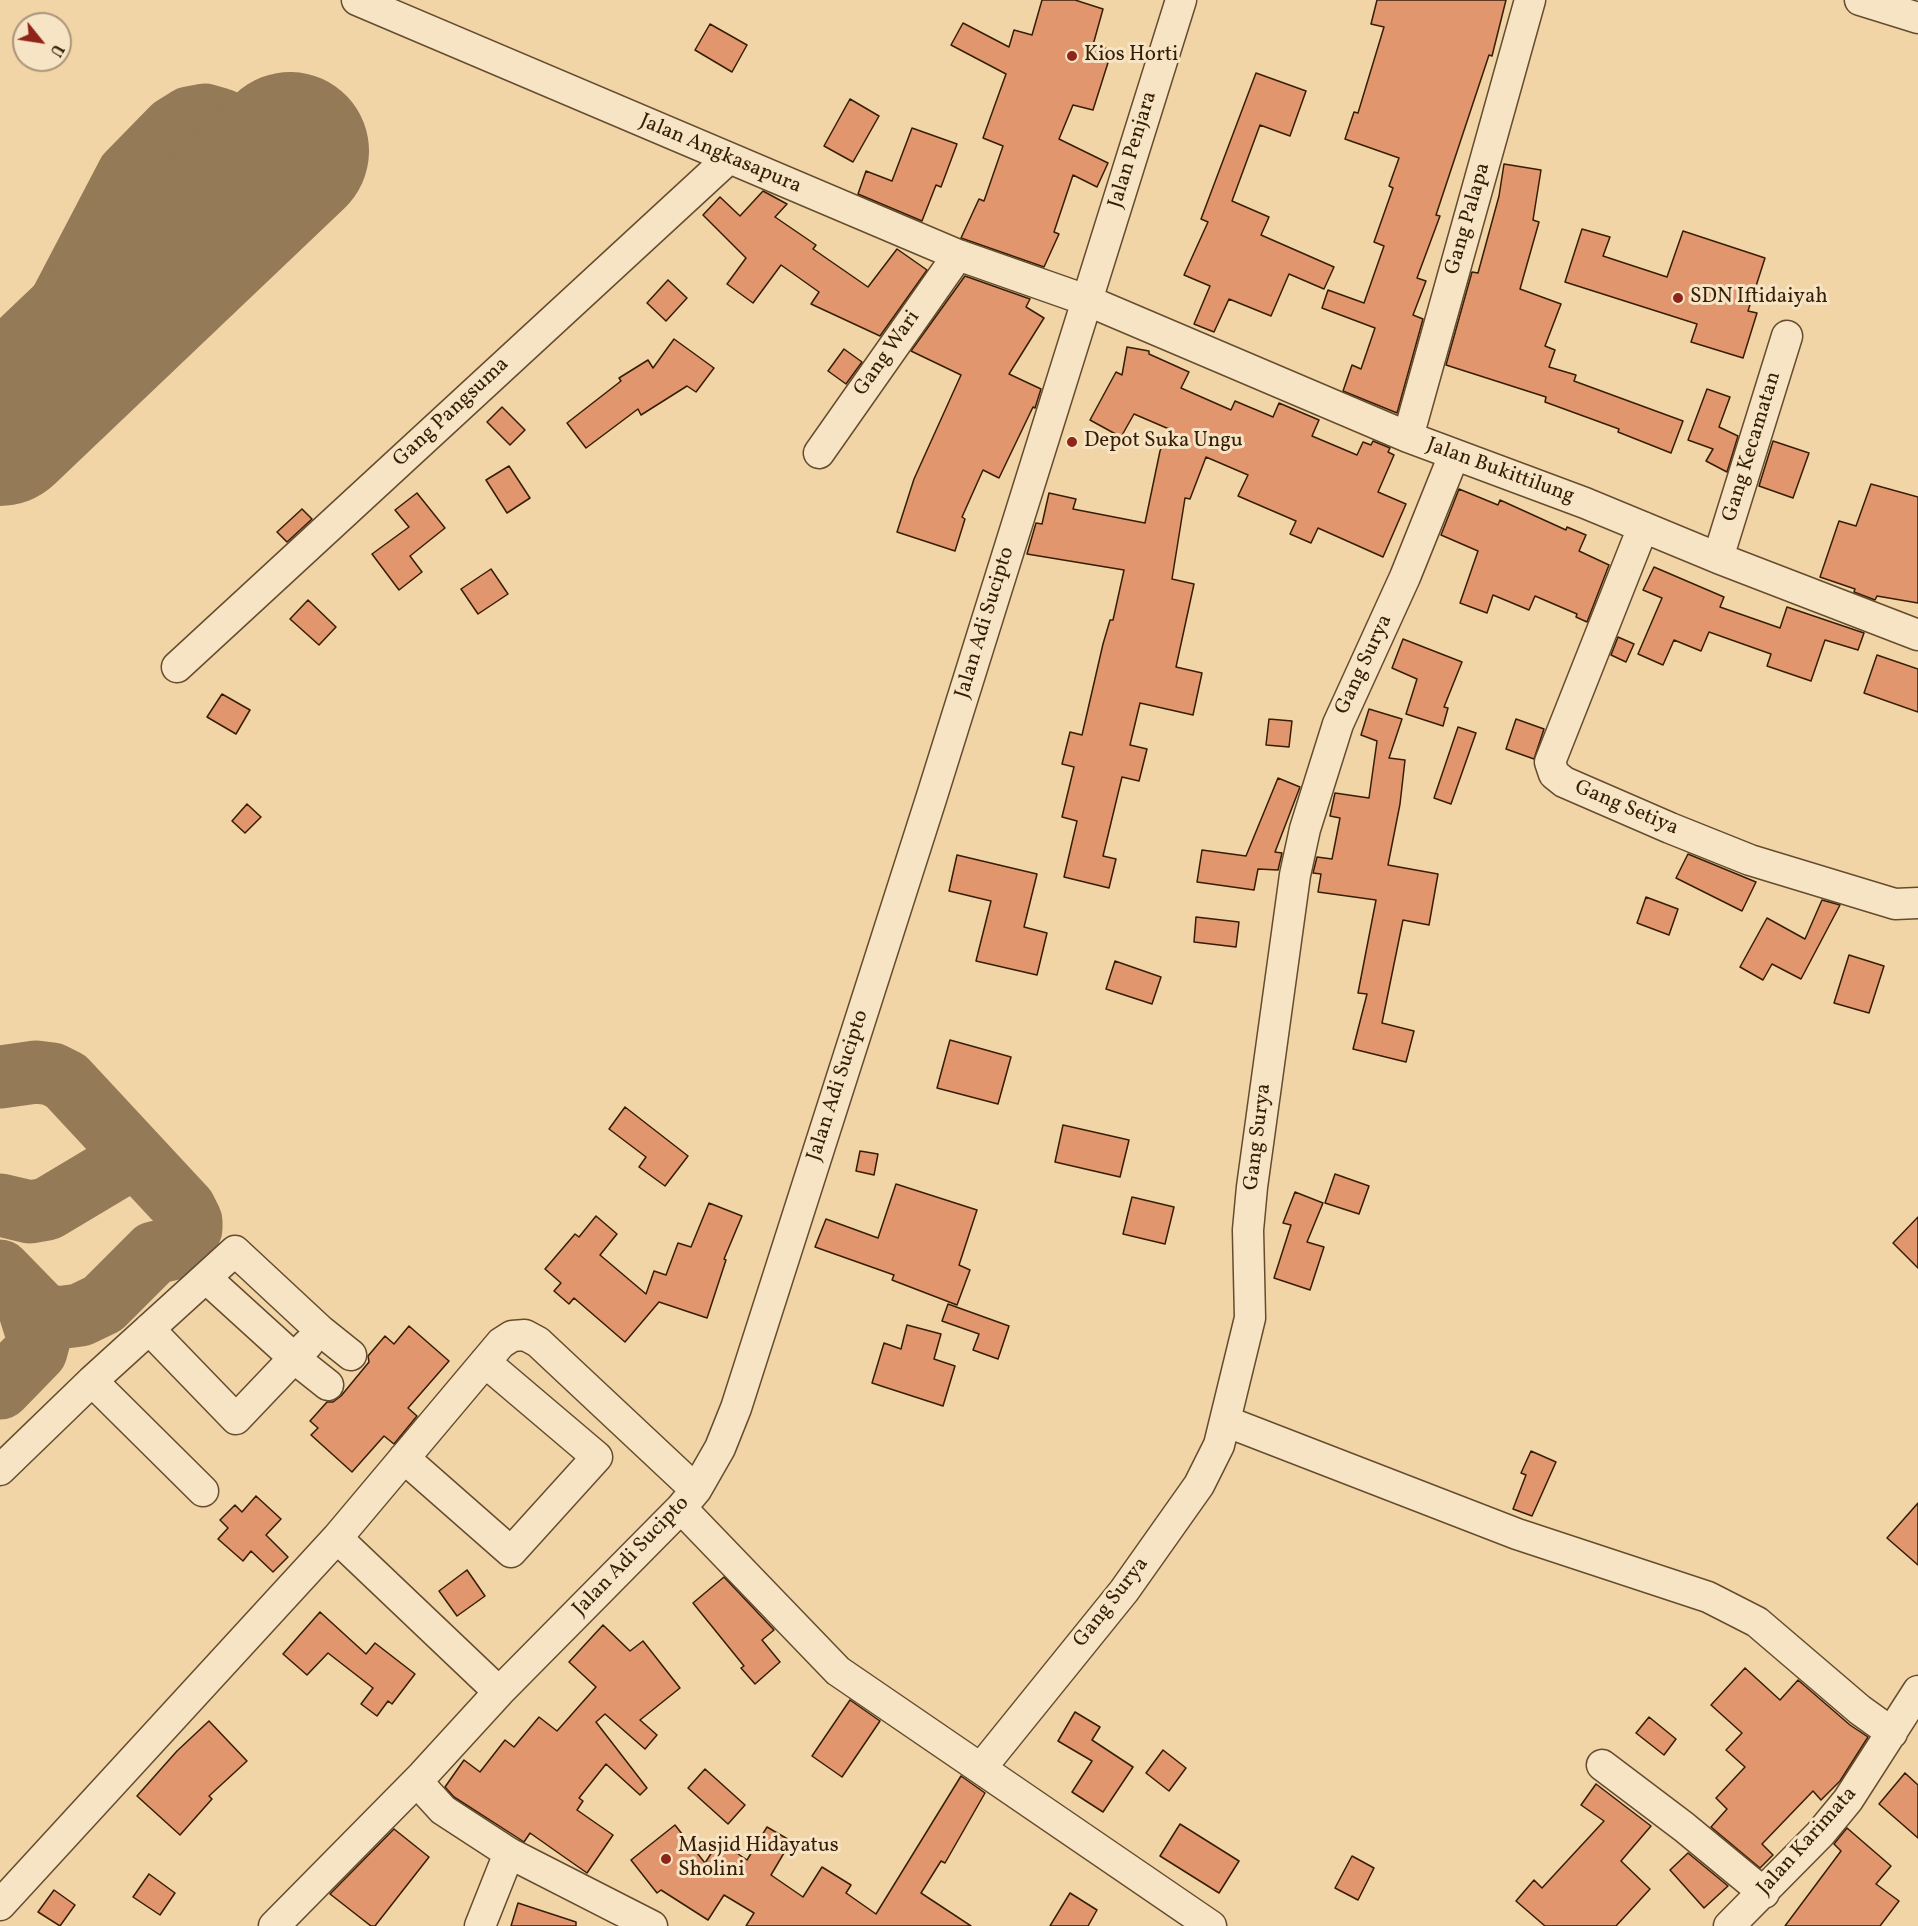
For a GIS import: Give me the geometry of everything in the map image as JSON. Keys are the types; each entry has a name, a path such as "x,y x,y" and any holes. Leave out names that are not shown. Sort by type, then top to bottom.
{"street":[{"name":"Jalan Angkasapura","path":"357,0 958,255 1086,300"},
{"name":"Jalan Penjara","path":"1086,300 1181,0"},
{"name":"Gang Palapa","path":"1408,437 1530,0"},
{"path":"1860,0 1918,18"},
{"name":"Gang Pangsuma","path":"177,667 728,159"},
{"name":"Gang Wari","path":"819,453 958,255"},
{"name":"Jalan Bukittilung","path":"1086,300 1408,437 1585,503 1718,558 1918,635"},
{"name":"Jalan Adi Sucipto","path":"274,1926 689,1499 720,1448 736,1408 1086,300"},
{"name":"Gang Kecamatan","path":"1718,558 1787,336"},
{"name":"Gang Surya","path":"981,1768 1124,1590 1199,1485 1219,1445 1250,1318 1248,1230 1252,1187 1295,875 1305,829 1338,724 1406,577 1454,455"},
{"name":"Gang Setiya","path":"1643,528 1551,762 1554,774 1564,782 1750,860 1895,904 1917,900"},
{"path":"0,1470 92,1381 235,1251 321,1331 351,1355"},
{"path":"206,1278 327,1385"},
{"path":"149,1329 236,1419 321,1331"},
{"path":"3,1895 337,1538 501,1343 512,1336 525,1335 538,1342 689,1499 838,1671 1211,1926"},
{"path":"404,1458 511,1552 597,1457 485,1362"},
{"path":"92,1381 203,1491"},
{"path":"1225,1421 1517,1534 1708,1597 1757,1622 1860,1710 1892,1733"},
{"path":"337,1538 500,1692"},
{"name":"Jalan Karimata","path":"1729,1926 1820,1834 1848,1800 1918,1691"},
{"path":"1602,1765 1684,1827 1764,1893"},
{"path":"423,1775 421,1786 426,1795 443,1810 509,1852 651,1926"},
{"path":"480,1926 509,1852"}],"building":[{"path":"1042,0 1075,0 1103,9 1093,45 1112,50 1093,110 1073,105 1059,139 1108,163 1097,187 1073,175 1054,232 1059,234 1044,267 961,238 979,199 984,201 1003,146 983,138 1006,74 951,45 963,23 1009,47 1014,30 1032,35"},
{"path":"1377,0 1506,0 1492,56 1489,55 1436,215 1440,216 1417,278 1426,281 1413,315 1423,319 1397,413 1343,391 1352,365 1361,369 1375,328 1322,308 1328,290 1364,303 1384,246 1374,242 1393,188 1389,186 1399,158 1345,139 1354,112 1358,113 1384,27 1371,24"},
{"path":"710,24 747,45 732,72 695,50"},
{"path":"1256,73 1306,91 1290,136 1260,125 1232,201 1269,217 1261,235 1334,267 1324,289 1289,274 1271,316 1229,299 1214,332 1194,324 1210,286 1184,275 1208,222 1201,219"},
{"path":"850,99 879,116 853,162 824,146"},
{"path":"912,128 957,144 941,187 936,185 922,221 858,194 866,171 892,181"},
{"path":"1504,164 1541,170 1533,220 1539,222 1520,289 1561,304 1545,346 1555,350 1549,367 1576,375 1574,381 1683,421 1671,453 1618,432 1619,429 1545,402 1546,397 1446,365 1472,272 1478,273 1499,196"},
{"path":"763,191 787,204 775,217 816,245 813,249 868,287 897,249 927,270 880,336 811,304 819,292 781,265 753,303 727,284 746,258 703,215 720,197 740,216"},
{"path":"1582,229 1610,237 1603,256 1667,277 1683,231 1765,258 1748,311 1757,313 1743,358 1691,342 1697,324 1565,282"},
{"path":"965,276 1030,299 1026,307 1044,318 1009,374 1041,389 1035,408 1033,407 999,478 983,470 962,517 965,519 955,551 897,532 914,479 961,375 911,351"},
{"path":"668,280 687,298 666,321 647,303"},
{"path":"674,339 714,368 696,392 687,386 641,415 638,409 586,448 567,423 621,381 619,378 648,360 653,368"},
{"path":"1127,347 1149,351 1149,354 1189,372 1181,388 1231,410 1235,401 1273,417 1279,403 1319,420 1312,436 1357,455 1363,442 1371,445 1373,441 1390,448 1388,452 1394,455 1378,492 1406,504 1383,557 1318,528 1311,543 1290,534 1296,521 1238,496 1248,475 1206,457 1190,499 1185,498 1172,579 1194,584 1176,667 1202,673 1193,715 1140,703 1130,745 1147,749 1139,781 1122,777 1103,856 1116,859 1109,888 1064,877 1077,821 1062,817 1074,767 1062,764 1070,732 1082,735 1103,644 1110,620 1113,620 1124,570 1027,554 1036,523 1042,524 1049,493 1076,499 1073,509 1145,523 1160,451 1169,429 1134,414 1121,437 1090,420 1116,372 1122,375"},
{"path":"844,349 862,362 846,384 828,371"},
{"path":"1707,389 1730,397 1719,427 1738,436 1727,472 1706,461 1713,449 1688,440"},
{"path":"502,407 525,430 510,445 487,422"},
{"path":"1773,441 1809,453 1793,498 1759,486"},
{"path":"509,466 530,498 507,513 486,480"},
{"path":"1871,484 1918,497 1918,603 1877,596 1875,600 1854,592 1855,589 1820,577 1839,521 1856,526"},
{"path":"1459,489 1498,505 1500,500 1566,530 1567,527 1586,535 1579,551 1609,565 1587,622 1576,617 1577,614 1535,596 1529,610 1493,595 1487,613 1460,603 1478,551 1441,535"},
{"path":"417,493 445,528 410,556 422,572 399,590 372,554 409,527 395,510"},
{"path":"302,509 312,519 287,542 277,532"},
{"path":"1654,567 1724,597 1720,607 1780,628 1787,607 1864,633 1858,650 1825,640 1811,681 1767,666 1771,654 1709,632 1701,651 1674,640 1663,665 1638,654 1662,598 1643,590"},
{"path":"491,569 508,594 478,614 461,589"},
{"path":"308,600 336,627 319,645 290,619"},
{"path":"1618,637 1634,644 1626,662 1611,655"},
{"path":"1403,639 1462,662 1444,707 1448,708 1443,726 1406,714 1417,679 1392,668"},
{"path":"1877,655 1918,669 1918,712 1864,693"},
{"path":"222,694 250,710 236,734 207,717"},
{"path":"1369,709 1402,719 1389,758 1405,760 1400,804 1388,865 1438,874 1429,925 1403,920 1382,1023 1414,1031 1406,1062 1353,1049 1367,994 1358,993 1376,900 1318,892 1321,874 1313,873 1317,857 1332,859 1340,818 1330,816 1335,793 1369,798 1377,741 1361,735"},
{"path":"1269,719 1292,721 1289,747 1266,745"},
{"path":"1516,719 1544,729 1534,759 1506,749"},
{"path":"1458,727 1476,733 1451,804 1434,798"},
{"path":"1278,778 1300,787 1275,852 1282,853 1278,870 1258,869 1254,890 1197,882 1202,850 1246,856"},
{"path":"247,804 261,817 245,833 232,821"},
{"path":"1688,854 1756,882 1742,911 1676,878"},
{"path":"957,855 1037,874 1024,927 1047,933 1037,975 976,961 991,901 949,891"},
{"path":"1646,897 1678,909 1669,935 1637,923"},
{"path":"1822,900 1840,905 1801,979 1772,964 1763,980 1740,967 1767,918 1805,939"},
{"path":"1196,917 1239,922 1236,947 1194,942"},
{"path":"1849,955 1884,966 1869,1013 1834,1003"},
{"path":"1115,961 1161,977 1152,1004 1106,989"},
{"path":"950,1040 1011,1057 998,1104 937,1088"},
{"path":"625,1107 688,1156 665,1186 639,1167 646,1157 609,1129"},
{"path":"1063,1125 1129,1140 1120,1177 1055,1162"},
{"path":"860,1151 878,1154 874,1175 856,1171"},
{"path":"1335,1174 1369,1186 1359,1214 1325,1203"},
{"path":"896,1184 977,1210 959,1265 970,1270 957,1305 892,1280 894,1275 815,1247 826,1219 878,1238"},
{"path":"1295,1192 1323,1203 1307,1242 1324,1247 1310,1290 1274,1278 1291,1225 1283,1223"},
{"path":"1132,1197 1174,1207 1165,1244 1123,1234"},
{"path":"709,1203 742,1216 724,1259 726,1260 707,1318 659,1302 625,1342 574,1298 569,1304 554,1291 561,1283 545,1269 575,1234 579,1237 596,1216 617,1234 600,1255 646,1294 654,1271 666,1275 678,1243 691,1247"},
{"path":"1918,1217 1918,1268 1893,1243"},
{"path":"948,1304 1009,1326 998,1359 973,1350 979,1334 942,1321"},
{"path":"907,1325 941,1334 934,1359 955,1366 943,1406 872,1383 884,1343 901,1349"},
{"path":"409,1326 449,1361 408,1408 417,1416 394,1444 384,1436 352,1472 311,1435 318,1428 310,1421 327,1402 333,1402 341,1396 369,1362 368,1356 385,1336 394,1344"},
{"path":"1531,1451 1556,1462 1532,1516 1513,1509 1526,1475 1521,1473"},
{"path":"256,1496 281,1519 266,1535 288,1557 273,1572 251,1551 243,1561 218,1539 228,1528 220,1520 235,1505 242,1512"},
{"path":"1918,1503 1918,1565 1887,1538"},
{"path":"467,1570 485,1596 457,1616 439,1591"},
{"path":"724,1577 774,1630 762,1640 780,1662 755,1684 741,1668 744,1666 693,1603"},
{"path":"320,1612 366,1654 375,1643 415,1674 392,1704 388,1701 377,1716 361,1704 373,1688 328,1653 307,1675 283,1654"},
{"path":"603,1625 630,1651 643,1641 680,1688 640,1720 657,1735 645,1749 605,1714 596,1722 647,1788 640,1795 606,1764 579,1798 583,1801 577,1810 613,1835 587,1873 530,1833 524,1842 454,1797 445,1787 464,1760 480,1772 505,1740 514,1747 539,1717 557,1731 596,1687 569,1662"},
{"path":"1745,1668 1780,1700 1798,1680 1850,1725 1868,1737 1840,1781 1821,1800 1813,1791 1762,1844 1773,1855 1760,1868 1711,1827 1727,1809 1716,1798 1745,1767 1726,1750 1742,1733 1711,1705"},
{"path":"850,1700 880,1721 842,1777 812,1756"},
{"path":"1075,1712 1100,1727 1092,1740 1133,1767 1103,1812 1072,1792 1092,1761 1058,1741"},
{"path":"1649,1717 1676,1739 1664,1755 1636,1733"},
{"path":"209,1721 247,1761 209,1796 212,1799 180,1835 137,1796 177,1751"},
{"path":"1163,1750 1186,1768 1169,1791 1146,1773"},
{"path":"705,1769 745,1805 728,1824 688,1788"},
{"path":"1905,1773 1918,1785 1918,1838 1879,1804"},
{"path":"961,1776 985,1793 945,1863 941,1861 921,1893 971,1926 746,1926 754,1913 724,1895 708,1920 661,1890 657,1893 631,1860 675,1825 705,1863 719,1841 747,1860 767,1827 791,1841 771,1875 803,1897 822,1867 851,1885 846,1893 876,1914"},
{"path":"1596,1784 1651,1826 1621,1861 1650,1889 1616,1926 1545,1926 1516,1901 1534,1880 1542,1888 1604,1821 1581,1805"},
{"path":"1180,1824 1239,1861 1219,1893 1160,1856"},
{"path":"1847,1828 1891,1866 1876,1884 1899,1901 1880,1926 1785,1926 1841,1851 1834,1844"},
{"path":"394,1829 429,1857 375,1926 371,1926 330,1894"},
{"path":"1688,1853 1728,1886 1704,1908 1670,1870"},
{"path":"1352,1856 1374,1868 1358,1900 1335,1888"},
{"path":"149,1874 175,1893 160,1915 133,1897"},
{"path":"54,1890 75,1905 60,1926 38,1912"},
{"path":"1070,1893 1097,1910 1088,1926 1050,1926"},
{"path":"518,1903 576,1922 576,1926 511,1926"}],"taxiway":[{"path":"0,407 27,367 128,174 173,128 189,118 205,115 219,119 242,129 279,161"},
{"path":"0,1077 36,1072 52,1074 66,1081 185,1209 191,1221 191,1229 186,1239 175,1248 154,1253 103,1304 80,1315 57,1318 41,1313 0,1271"},
{"path":"0,1205 30,1212 47,1209 119,1166 123,1150 119,1138"},
{"path":"0,1388 36,1351 39,1340 27,1302"}],"runway":[{"path":"0,427 290,151"}],"place":[{"name":"Kios Horti","path":"1072,56"},
{"name":"SDN Iftidaiyah","path":"1678,298"},
{"name":"Depot Suka Ungu","path":"1072,442"},
{"name":"Masjid Hidayatus Sholini","path":"666,1859"}]}
